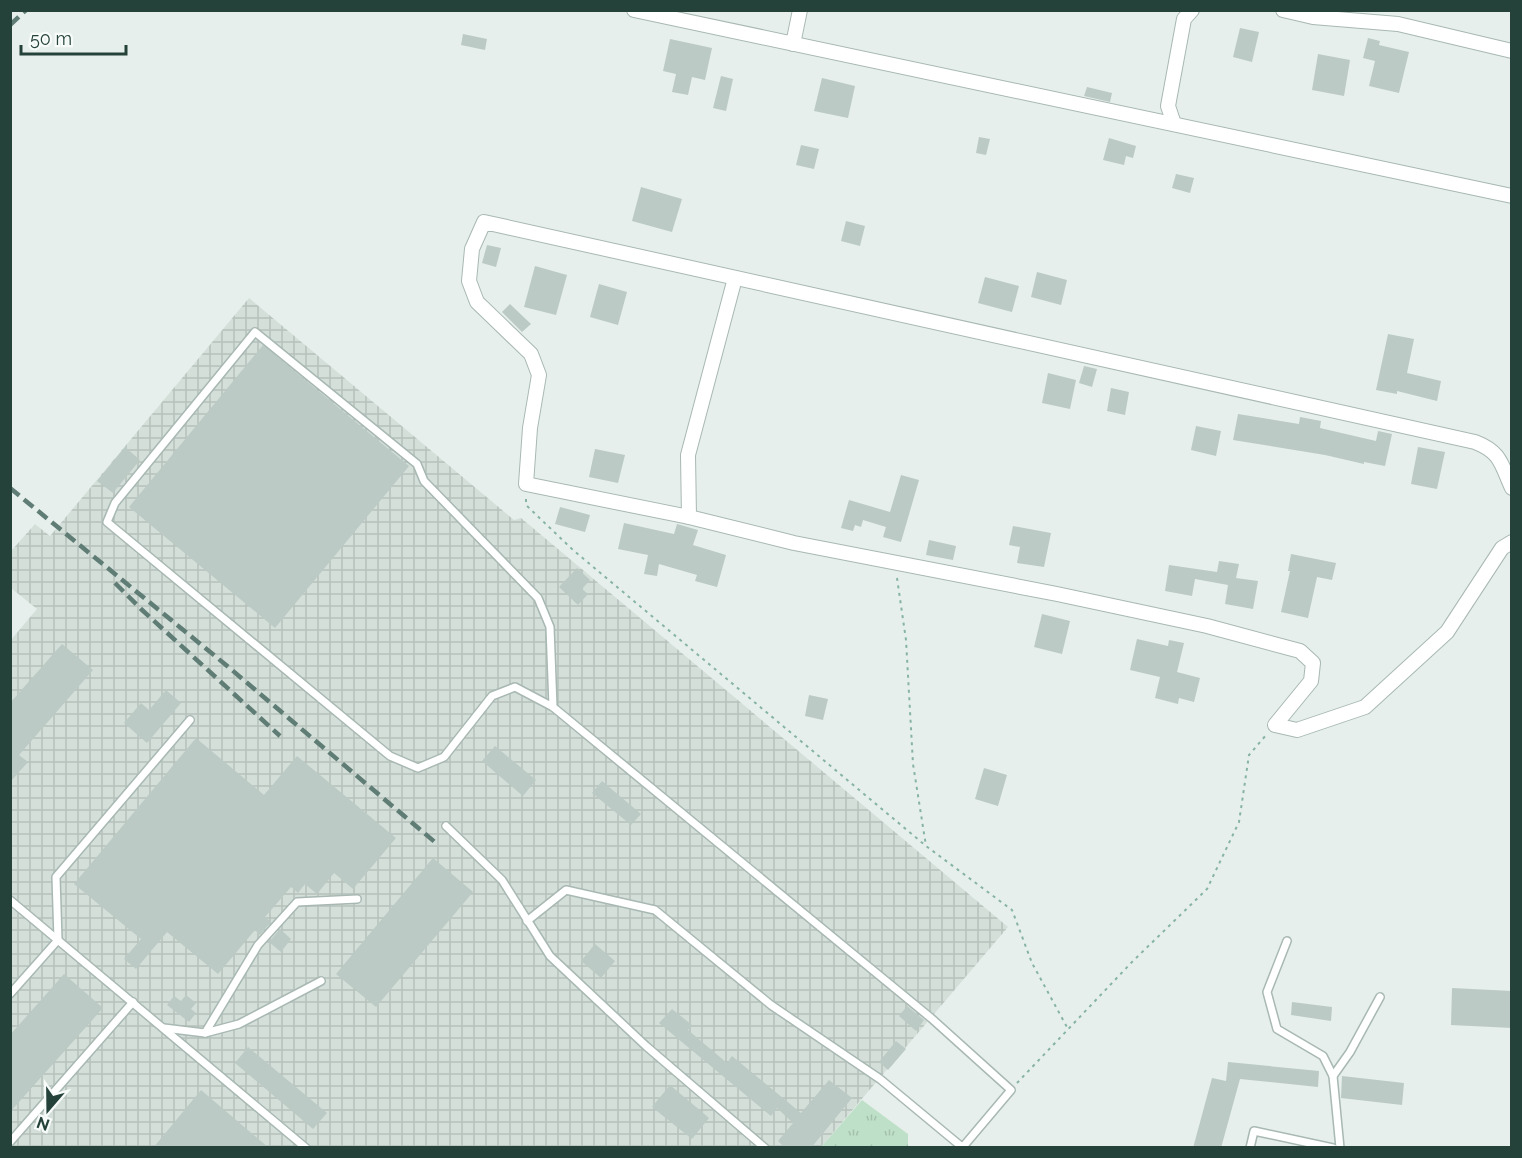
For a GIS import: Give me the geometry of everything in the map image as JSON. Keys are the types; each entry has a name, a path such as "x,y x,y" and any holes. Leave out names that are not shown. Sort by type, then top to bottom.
{"street":[{"path":"634,10 1512,195"},
{"path":"793,44 800,10"},
{"path":"1174,124 1168,106 1184,19 1192,10"},
{"path":"1283,10 1312,17 1398,24 1512,51"},
{"path":"1512,488 1500,461 1491,448 1475,442 484,222 472,249 470,281 477,302 531,354 539,375 530,428 526,484 689,517 794,543 895,561 1184,621 1300,651 1314,663 1311,681 1275,725 1297,730 1365,706 1447,632 1502,548 1512,542"},
{"path":"689,517 688,455 735,278"}],"lane":[{"path":"528,921 566,890 655,910 771,1005 880,1079 962,1147 1011,1090 922,1011 553,707 515,687 492,696 444,757 418,768 390,756 107,522 115,503 255,332 417,464 424,481 538,598 550,627 553,707"},
{"path":"10,994 58,939 56,877 190,720"},
{"path":"446,826 502,880 550,956 646,1047 765,1148"},
{"path":"205,1033 258,945 297,902 357,899"},
{"path":"10,900 306,1148"},
{"path":"1287,941 1268,992 1277,1029 1323,1056 1333,1076 1340,1148"},
{"path":"164,1028 205,1033 239,1024 321,981"},
{"path":"1333,1076 1350,1052 1380,996"},
{"path":"10,1142 133,1002"},
{"path":"1250,1148 1254,1131 1333,1148"}],"path":[{"path":"526,484 526,505 573,550 926,846 1012,910 1032,963 1068,1029"},
{"path":"895,561 906,640 913,764 926,846"},
{"path":"1011,1090 1132,962 1207,889 1239,822 1249,755 1275,725"}],"shaded area":[{"path":"249,298 514,520 521,518 1008,927 821,1147 11,1148 10,641 37,609 11,588 11,551 35,524 50,536"}],"green space":[{"path":"862,1100 908,1134 908,1147 821,1147"}],"building":[{"path":"1240,28 1259,32 1252,62 1233,57"},
{"path":"463,34 487,39 485,50 461,45"},
{"path":"1368,38 1380,41 1379,45 1409,52 1399,93 1369,86 1375,61 1363,58"},
{"path":"670,39 712,48 705,80 692,77 688,95 672,92 676,74 663,71"},
{"path":"1318,54 1350,60 1344,96 1312,90"},
{"path":"721,76 733,79 726,111 713,108"},
{"path":"822,78 855,86 848,118 814,111"},
{"path":"1087,87 1112,93 1110,102 1084,96"},
{"path":"979,137 990,139 986,155 976,153"},
{"path":"1109,138 1136,146 1133,158 1126,156 1124,165 1103,160"},
{"path":"801,145 819,149 814,169 796,165"},
{"path":"1176,174 1194,178 1190,193 1172,188"},
{"path":"641,187 682,199 672,232 632,221"},
{"path":"846,221 865,226 860,246 841,241"},
{"path":"487,245 501,248 496,267 482,263"},
{"path":"535,266 567,275 556,315 524,307"},
{"path":"1037,272 1067,280 1061,305 1031,297"},
{"path":"985,277 1019,286 1012,312 978,303"},
{"path":"599,284 627,292 618,325 590,317"},
{"path":"510,304 531,324 522,332 502,312"},
{"path":"1388,334 1414,339 1407,373 1441,381 1437,401 1397,391 1397,394 1376,390"},
{"path":"263,345 409,466 275,628 129,507"},
{"path":"1084,366 1097,369 1092,387 1079,383"},
{"path":"1048,373 1076,380 1070,409 1042,403"},
{"path":"1111,388 1129,392 1125,415 1107,411"},
{"path":"1238,414 1299,424 1300,417 1321,421 1320,428 1376,441 1378,431 1392,434 1385,466 1233,440"},
{"path":"1196,426 1221,431 1216,456 1191,450"},
{"path":"125,447 140,460 113,493 97,481"},
{"path":"1418,447 1445,452 1437,489 1411,484"},
{"path":"595,449 625,455 618,483 589,477"},
{"path":"901,475 919,480 901,542 883,537 886,527 863,520 861,527 855,525 853,531 841,528 849,500 890,512"},
{"path":"560,507 590,515 585,532 555,524"},
{"path":"624,523 674,534 677,524 698,530 693,545 726,555 717,587 695,581 697,575 659,564 657,576 644,574 648,555 618,549"},
{"path":"1013,526 1051,533 1044,567 1017,563 1020,547 1009,545"},
{"path":"929,540 956,546 953,560 926,555"},
{"path":"1291,554 1336,563 1332,580 1317,577 1308,618 1281,612 1290,571 1288,571"},
{"path":"1219,561 1239,564 1236,578 1258,581 1253,609 1225,604 1228,585 1195,579 1192,596 1165,591 1169,565 1217,572"},
{"path":"577,568 590,580 582,589 588,594 578,605 559,587"},
{"path":"1042,614 1070,621 1062,654 1034,647"},
{"path":"1137,639 1168,646 1169,640 1184,643 1177,672 1200,678 1194,702 1179,698 1178,704 1155,698 1160,677 1130,670"},
{"path":"62,644 93,670 19,755 28,762 10,782 10,703"},
{"path":"166,690 181,703 147,743 124,723 141,703 149,710"},
{"path":"809,695 828,699 823,720 805,716"},
{"path":"196,738 264,795 297,756 396,838 353,889 334,873 317,894 305,884 298,893 291,887 265,917 271,922 260,935 255,930 218,974 167,932 136,969 124,959 141,939 74,884"},
{"path":"495,746 536,780 523,796 482,761"},
{"path":"984,768 1007,775 998,806 975,799"},
{"path":"602,781 641,814 631,825 592,793"},
{"path":"433,858 473,892 376,1007 336,974"},
{"path":"280,929 291,939 281,952 269,942"},
{"path":"595,944 615,961 601,978 581,961"},
{"path":"64,974 103,1008 10,1112 10,1035"},
{"path":"1452,988 1512,991 1512,1028 1451,1025"},
{"path":"186,995 196,1003 191,1009 196,1013 189,1022 167,1005 174,996 181,1001"},
{"path":"1292,1002 1332,1007 1331,1021 1291,1015"},
{"path":"907,1006 924,1020 916,1031 899,1016"},
{"path":"672,1009 692,1025 688,1030 727,1063 732,1056 801,1113 829,1080 852,1098 811,1148 785,1148 778,1141 793,1123 777,1108 771,1116 659,1023"},
{"path":"896,1041 906,1049 888,1070 879,1062"},
{"path":"248,1047 327,1113 313,1129 235,1063"},
{"path":"1228,1062 1319,1071 1318,1087 1240,1079 1221,1148 1193,1148 1212,1078 1226,1081"},
{"path":"1342,1076 1404,1083 1402,1105 1341,1098"},
{"path":"670,1085 709,1118 692,1139 652,1107"},
{"path":"201,1090 269,1148 153,1148"}],"railway":[{"path":"10,25 26,10"},
{"path":"10,488 226,665 436,843"},
{"path":"115,583 280,736"}]}
